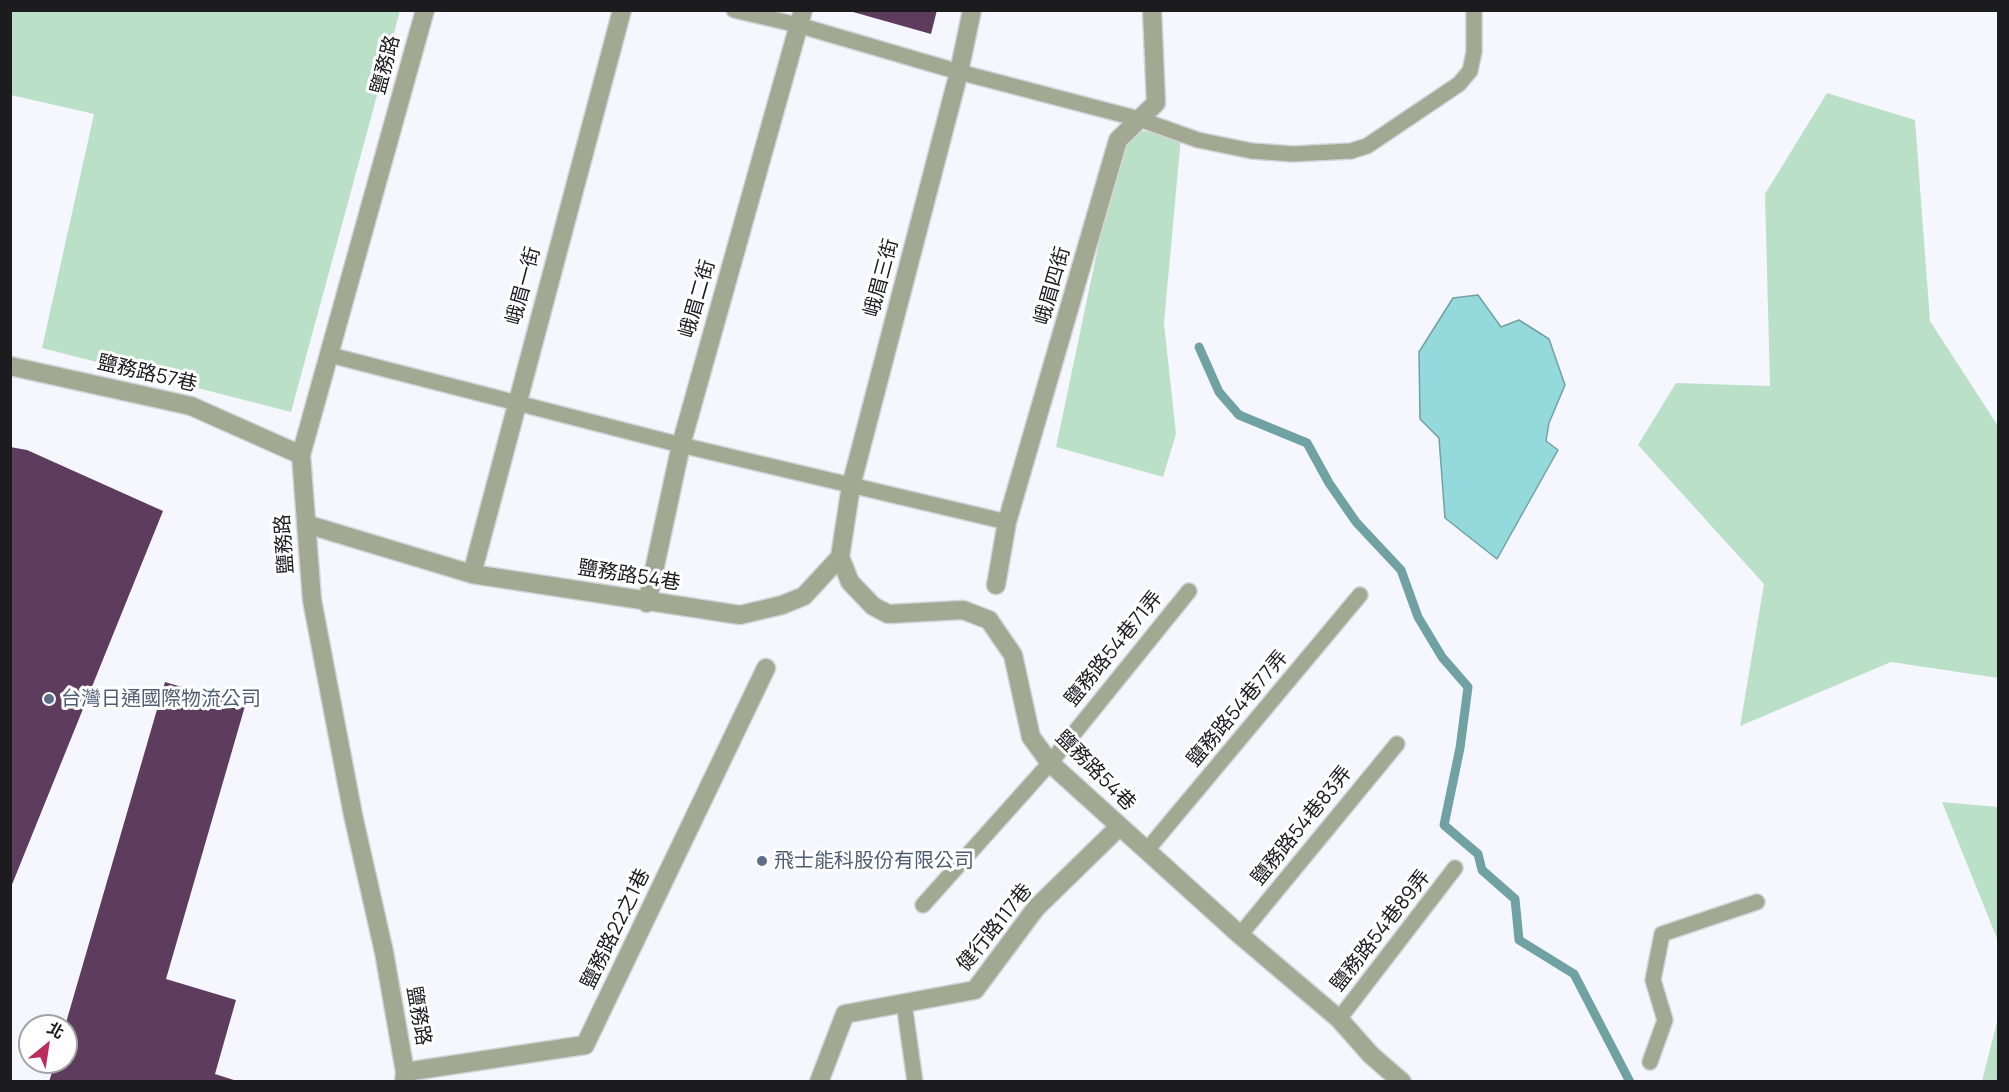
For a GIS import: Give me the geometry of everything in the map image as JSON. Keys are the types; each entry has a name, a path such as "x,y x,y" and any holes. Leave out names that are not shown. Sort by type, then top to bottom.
{"street":[{"name":"鹽務路","path":"404,1077 384,952 353,815 312,600 301,456 425,10"},
{"name":"峨眉一街","path":"472,574 516,401 622,10"},
{"name":"峨眉三街","path":"840,557 851,486 959,72 972,10"},
{"name":"峨眉四街","path":"996,585 1007,522 1118,140 1156,103 1152,10"},
{"name":"峨眉二街","path":"648,603 681,445 800,18"},
{"name":"鹽務路57巷","path":"10,366 191,406 301,456"},
{"name":"鹽務路54巷","path":"306,524 472,574 648,603 740,615 782,605 804,596 840,557 850,582 873,606 888,614 963,610 989,620 1013,655 1031,737 1050,763 1240,935 1339,1019 1371,1055 1402,1082"},
{"name":"鹽務路22之1巷","path":"404,1077 585,1045 766,668"},
{"name":"健行路117巷","path":"819,1082 845,1014 975,990 1036,908 1119,826"}],"lane":[{"path":"734,10 800,18 959,72 1139,119 1198,140 1252,151 1323,153 1351,151 1367,146 1459,84 1470,71 1474,52 1474,10"},
{"path":"330,355 681,445 1007,522"},
{"name":"鹽務路54巷71弄","path":"923,905 1050,763 1189,591"},
{"name":"鹽務路54巷77弄","path":"1148,850 1360,596"},
{"name":"鹽務路54巷83弄","path":"1240,935 1397,744"},
{"name":"鹽務路54巷89弄","path":"1339,1019 1455,868"},
{"path":"1650,1062 1665,1020 1653,980 1662,934 1757,902"},
{"path":"904,1003 915,1082"}],"green space":[{"path":"11,10 400,11 291,412 42,348 94,114 11,95"},
{"path":"1827,93 1915,120 1930,321 1998,426 1998,678 1891,662 1740,726 1764,584 1638,445 1676,383 1770,386 1765,194"},
{"path":"1123,128 1181,137 1164,323 1176,434 1163,477 1056,447"},
{"path":"1942,802 1998,807 1998,941"},
{"path":"1998,1018 1998,1081 1982,1081"}],"water":[{"path":"1478,295 1501,327 1519,320 1549,339 1565,385 1549,423 1546,441 1558,450 1497,559 1445,518 1439,438 1420,419 1419,352 1453,298"}],"building":[{"path":"846,10 937,10 931,34"},
{"name":"台灣日通國際物流公司","path":"10,447 27,450 163,511 11,887"},
{"path":"165,682 245,706 166,979 236,1000 215,1074 240,1082 49,1082 51,1074 78,1074 78,1014 68,1014"}],"waterway":[{"path":"1199,347 1219,392 1239,415 1307,443 1329,483 1356,522 1401,570 1418,617 1442,657 1468,687 1460,748 1444,825 1478,854 1482,870 1515,899 1519,940 1574,974 1630,1082"}],"place":[{"name":"台灣日通國際物流公司","path":"49,699"},
{"name":"飛士能科股份有限公司","path":"762,861"}]}
